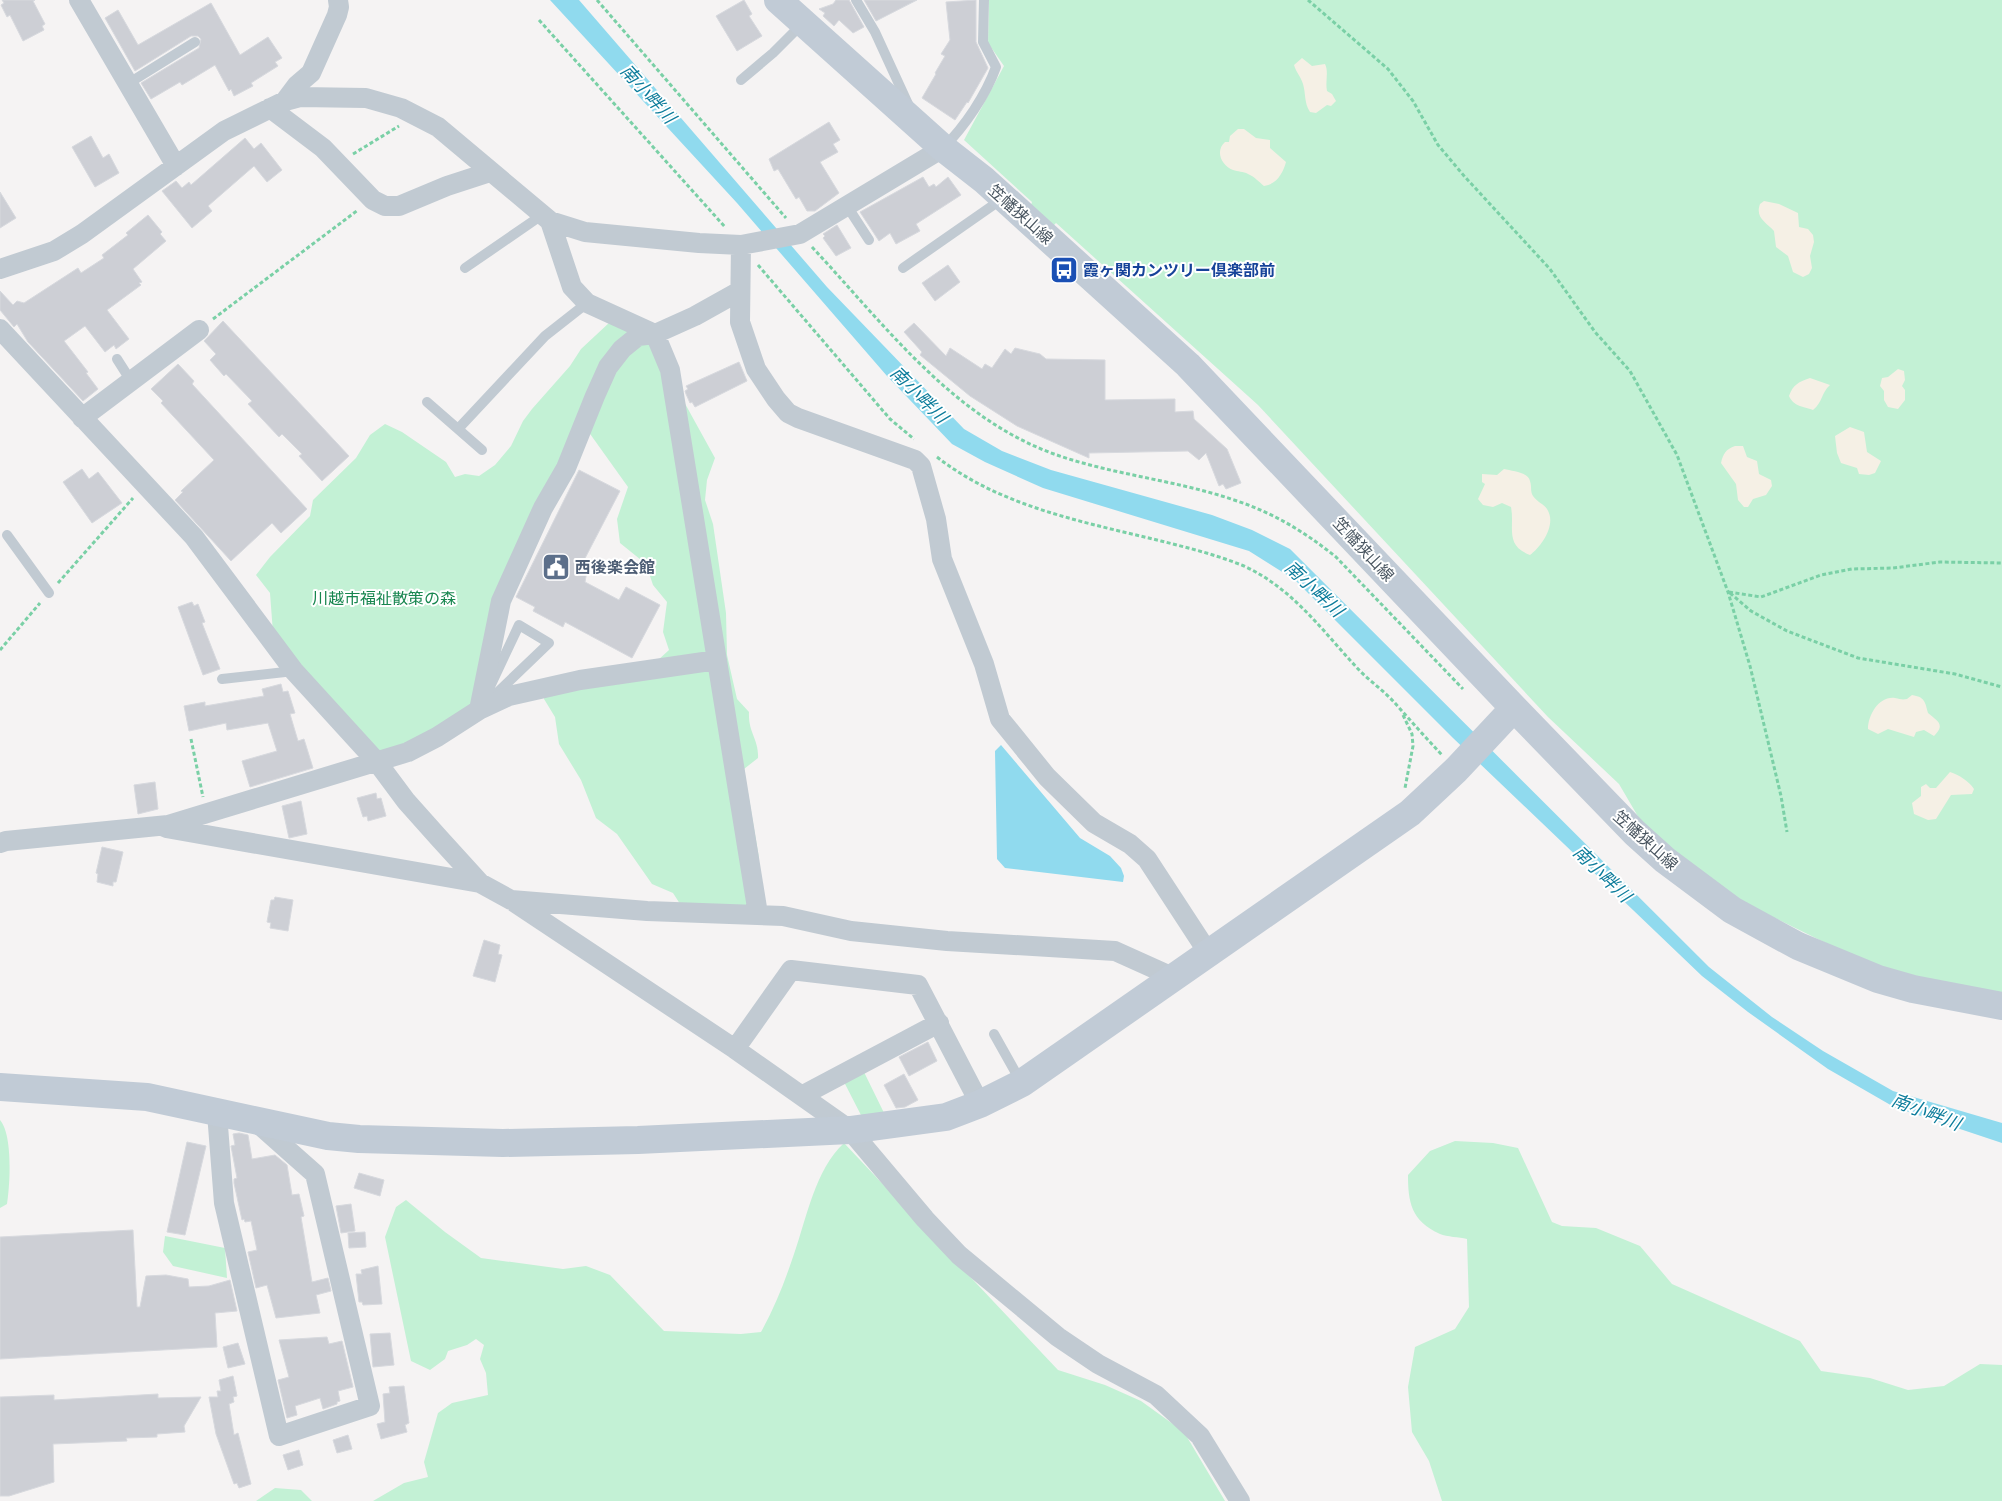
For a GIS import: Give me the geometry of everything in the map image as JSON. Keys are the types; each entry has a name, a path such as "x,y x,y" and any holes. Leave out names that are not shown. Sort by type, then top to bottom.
{"street":[{"path":"79,0 176,166"},
{"path":"277,104 311,73 337,15 338,0"},
{"name":"笠幡狭山線","path":"778,0 943,148 1004,198 1188,365 1506,716 1665,860 1732,910 1798,946 1878,978 1921,991 2002,1006"},
{"path":"0,269 54,251 82,234 224,131 277,104 317,96 366,98 401,108 438,127 546,218 585,232 741,245 799,234 943,148"},
{"path":"277,104 373,200 385,206 399,206 446,186 490,172"},
{"path":"546,218 572,287 587,303 654,334 670,370 758,914"},
{"path":"741,245 738,292 740,322 756,369 788,413 915,460 921,466 936,519 942,559 984,664 1000,719 1047,778 1094,823 1130,844 1146,859 1209,954"},
{"path":"479,710 501,601 543,508 566,468 608,367 622,349 638,336 654,334 695,316 738,292"},
{"path":"0,329 194,537 294,671 377,762 406,801 480,883"},
{"path":"82,418 200,330"},
{"path":"0,843 156,826 206,813 408,752 437,737 479,710 509,696 580,680 717,660"},
{"path":"0,1087 147,1097 328,1136 359,1139 503,1143 638,1140 850,1130 946,1117 980,1104 1022,1083 1410,813 1458,768 1506,716"},
{"path":"156,826 480,883 511,900 735,1048 850,1130 925,1219 959,1255 1058,1337 1098,1364 1156,1395 1200,1436 1240,1501"},
{"path":"511,900 648,910 783,916 851,931 947,942 1115,951 1175,978"},
{"path":"735,1048 791,970 918,985 980,1104"},
{"path":"803,1095 939,1023"},
{"path":"217,1113 224,1204 279,1436 370,1406 315,1174 252,1119"}],"lane":[{"path":"856,0 875,32 917,125"},
{"path":"943,148 956,135 992,79 996,67 983,42 984,0"},
{"path":"741,80 804,23"},
{"path":"129,83 195,42"},
{"path":"903,268 1004,198"},
{"path":"847,206 869,240"},
{"path":"465,268 546,218"},
{"path":"458,429 545,336 587,303"},
{"path":"117,359 131,381"},
{"path":"427,402 482,450"},
{"path":"7,535 48,594"},
{"path":"519,625 549,643 535,656 479,710 519,625"},
{"path":"222,678 294,671"},
{"path":"994,1034 1022,1083"}],"path":[{"path":"596,0 799,234 927,371 980,416 1053,454 1093,466 1233,499 1287,523 1315,540 1336,557 1450,678 1464,690"},
{"path":"1308,0 1388,69 1412,101 1438,145 1550,269 1595,332 1630,371 1676,455 1728,592 1750,666 1781,796 1787,832"},
{"path":"539,20 741,245 890,419 919,443"},
{"path":"338,164 415,116"},
{"path":"200,330 373,200"},
{"path":"934,454 955,471 1026,504 1062,517 1214,555 1245,567 1276,584 1298,602 1362,672 1458,768"},
{"path":"0,650 145,484"},
{"path":"1728,592 1761,597 1821,576 1852,569 1893,568 1940,562 2002,564"},
{"path":"1728,592 1751,611 1787,631 1858,658 1955,674 2002,687"},
{"path":"1402,712 1412,734 1412,759 1405,788 1410,813"},
{"path":"191,739 206,813"}],"green space":[{"path":"989,0 2002,0 2002,997 1895,977 1775,918 1765,918 1711,880 1643,825 1619,784 1548,717 1258,405 1056,223 1053,226 1031,205 1032,202 964,140 1004,66 988,43"},
{"name":"川越市福祉散策の森","path":"610,322 651,342 715,458 707,480 705,500 713,524 726,613 727,655 737,699 749,712 750,725 758,751 758,758 744,769 759,858 758,894 737,923 682,907 673,893 652,884 617,834 596,818 581,780 559,744 555,717 544,699 548,681 657,661 669,650 663,632 667,602 653,585 646,564 620,543 617,519 628,487 588,431 566,450 471,704 457,716 390,752 369,750 273,633 270,593 256,575 270,557 310,516 313,500 356,458 370,435 385,424 402,432 446,462 455,477 465,474 479,476 495,465 511,446 523,421 532,409 570,366 581,349"},
{"path":"863,1070 886,1117 863,1119 843,1080"},
{"path":"0,1120 7,1137 10,1173 7,1204 0,1208"},
{"path":"1455,1141 1493,1143 1518,1148 1552,1222 1562,1226 1596,1228 1640,1246 1672,1284 1800,1341 1821,1371 1870,1378 1908,1390 1944,1386 1980,1364 2002,1365 2002,1501 1442,1501 1429,1461 1412,1432 1408,1387 1415,1347 1455,1329 1469,1307 1467,1239 1440,1234 1430,1229 1417,1217 1410,1202 1408,1175 1430,1151"},
{"path":"844,1143 1058,1370 1105,1385 1141,1401 1184,1432 1225,1501 373,1501 404,1483 428,1477 424,1462 438,1413 452,1403 488,1395 486,1373 480,1359 484,1345 476,1339 467,1345 448,1351 445,1359 430,1370 411,1361 385,1237 396,1207 406,1200 481,1258 563,1269 586,1266 610,1275 664,1331 741,1334 761,1332 783,1284 819,1180 834,1154"},
{"path":"165,1236 225,1248 227,1278 173,1266 163,1252"},
{"path":"275,1488 301,1490 312,1501 256,1501"}],"sand":[{"path":"1302,58 1312,66 1325,64 1327,70 1327,91 1332,94 1336,101 1331,106 1327,105 1316,113 1310,112 1308,109 1303,84 1294,65"},
{"path":"1238,129 1244,129 1256,138 1270,140 1270,148 1286,162 1281,174 1269,185 1264,186 1250,175 1229,168 1221,158 1220,149 1225,142 1229,142 1230,136"},
{"path":"1764,201 1779,204 1798,213 1799,227 1808,229 1813,235 1814,242 1810,256 1812,268 1809,274 1803,277 1793,272 1788,256 1776,247 1774,231 1762,219 1759,213 1760,204"},
{"path":"1898,369 1904,371 1905,380 1902,386 1905,390 1905,400 1898,409 1888,407 1884,400 1884,391 1880,386 1882,378 1888,377"},
{"path":"1810,378 1830,385 1819,404 1813,410 1796,404 1789,396 1797,384"},
{"path":"1850,427 1864,432 1867,452 1881,461 1875,473 1869,475 1859,474 1857,468 1841,463 1837,453 1835,436"},
{"path":"1735,446 1743,446 1747,457 1757,461 1759,474 1771,480 1772,486 1766,495 1753,499 1748,507 1744,507 1738,500 1736,484 1721,463 1725,452"},
{"path":"1504,469 1519,472 1529,478 1533,496 1546,507 1550,515 1547,534 1530,555 1522,551 1514,541 1511,507 1502,503 1493,507 1483,505 1478,499 1485,484 1482,482 1482,474 1497,475"},
{"path":"1912,695 1922,699 1928,713 1939,723 1938,732 1934,736 1924,730 1916,732 1914,737 1888,729 1878,734 1868,729 1872,713 1879,703 1889,698 1907,699"},
{"path":"1950,772 1969,783 1974,789 1972,794 1951,795 1936,819 1928,820 1914,814 1912,803 1921,796 1921,787 1926,784 1930,788 1936,788"}],"water":[{"name":"南小畔川","path":"550,0 579,0 827,287 964,429 1002,451 1051,470 1212,515 1252,530 1290,549 1709,967 1772,1017 1823,1051 1893,1091 2002,1123 2002,1143 1894,1107 1828,1069 1748,1012 1702,976 1453,738 1295,580 1249,551 1043,488 985,462 952,444 887,376 737,203"},
{"path":"1001,745 1080,838 1110,856 1121,868 1124,876 1123,882 1005,868 997,859 995,751"}],"building":[{"path":"2,0 35,0 33,1 45,24 42,26 44,30 23,41 10,15 7,17 1,5 4,3"},
{"path":"744,0 752,14 749,16 762,36 737,51 716,16"},
{"path":"836,0 849,0 864,27 853,33 839,20 834,26 823,16 825,13 819,9 833,4"},
{"path":"864,0 917,0 876,21"},
{"path":"976,0 976,42 988,68 968,103 955,120 922,98 945,56 941,54 950,40 946,2"},
{"path":"211,3 240,55 268,37 282,58 275,62 278,66 251,83 253,86 234,96 231,89 229,91 215,65 182,85 180,82 151,99 141,83 199,48 201,39 198,36 191,36 135,71 105,18 118,10 138,45"},
{"path":"829,122 840,140 833,144 838,152 820,162 839,193 815,211 807,211 799,197 796,199 778,169 774,171 769,159"},
{"path":"91,136 103,158 109,154 119,173 95,187 72,147"},
{"path":"245,138 254,149 261,143 282,170 267,182 254,166 208,206 212,211 192,228 162,191 176,181 182,188 189,182 191,185"},
{"path":"923,177 929,187 934,184 936,187 948,177 961,195 916,224 920,231 896,244 890,233 879,241 860,212"},
{"path":"0,192 16,218 0,228"},
{"path":"148,215 162,232 160,234 166,241 133,269 142,282 139,283 141,285 107,310 129,339 116,349 114,345 105,352 85,326 64,341 88,372 86,373 98,389 83,401 28,342 17,324 14,327 0,310 0,291 13,305 17,301 24,303 78,268 81,273 104,258 102,255 128,235 126,233"},
{"path":"837,225 851,248 836,256 823,238 825,236 823,234"},
{"path":"948,265 960,282 935,301 922,283"},
{"path":"223,321 349,456 322,481 299,456 302,454 282,434 279,437 248,404 252,401 226,374 224,376 210,360 216,354 204,341"},
{"path":"914,323 946,356 950,348 982,369 985,364 992,368 1005,349 1011,354 1015,348 1040,354 1046,359 1105,360 1105,400 1175,399 1175,412 1193,411 1194,419 1227,449 1241,483 1226,489 1223,484 1219,486 1206,453 1199,460 1188,451 1089,453 1089,458 1017,426 970,396 920,355 922,352 904,332"},
{"path":"739,362 747,381 695,407 692,402 690,403 685,391 688,389 686,386"},
{"path":"178,364 194,381 192,384 307,509 281,533 272,523 231,561 175,500 183,492 181,491 214,460 161,403 163,401 151,389"},
{"path":"82,469 89,479 98,472 122,503 92,523 63,482"},
{"name":"西後楽会館","path":"579,470 620,491 581,566 587,571 585,582 619,600 626,587 660,605 632,658 565,622 563,627 533,611 535,607 516,597"},
{"path":"192,602 194,606 198,604 205,622 202,623 220,669 203,675 178,607"},
{"path":"281,684 283,692 288,691 295,713 290,714 298,741 304,739 313,768 250,787 242,761 277,751 268,723 227,730 226,723 189,731 184,706 205,702 205,706 264,696 262,689"},
{"path":"155,782 158,809 138,814 134,785"},
{"path":"376,793 377,799 381,798 386,816 368,821 367,816 363,817 357,798"},
{"path":"301,801 307,834 289,838 282,806"},
{"path":"102,847 123,852 116,882 113,882 113,886 97,882 98,874 96,873"},
{"path":"275,897 293,900 288,931 270,928 271,923 267,922 271,900 274,900"},
{"path":"484,940 500,945 498,954 502,955 495,982 473,976"},
{"path":"928,1042 937,1061 909,1076 899,1057"},
{"path":"904,1074 918,1100 905,1107 896,1108 884,1085"},
{"path":"233,1134 248,1135 252,1159 275,1155 287,1165 292,1195 299,1194 304,1216 301,1217 312,1282 328,1278 331,1291 316,1295 320,1313 276,1318 267,1285 256,1288 248,1252 257,1250 251,1221 245,1222 244,1219 242,1220 234,1183 234,1179 237,1178 231,1146 235,1145"},
{"path":"187,1142 206,1146 185,1235 167,1232"},
{"path":"359,1173 384,1180 380,1196 354,1188"},
{"path":"351,1204 355,1231 341,1233 336,1206"},
{"path":"133,1230 137,1307 140,1307 146,1276 166,1275 188,1279 189,1287 209,1286 230,1280 237,1311 215,1313 217,1347 0,1359 0,1237"},
{"path":"365,1232 366,1247 349,1248 348,1233"},
{"path":"378,1266 382,1304 363,1305 362,1302 359,1302 356,1274 362,1274 361,1270"},
{"path":"390,1333 394,1365 373,1367 370,1334"},
{"path":"327,1337 329,1344 342,1341 353,1387 338,1391 340,1401 337,1404 323,1409 320,1398 295,1406 297,1415 287,1418 278,1380 289,1377 279,1340"},
{"path":"238,1343 245,1364 228,1368 223,1347"},
{"path":"233,1376 237,1396 233,1397 234,1402 229,1404 234,1435 238,1433 251,1484 239,1488 237,1483 234,1484 216,1434 209,1397 218,1397 217,1391 221,1391 219,1380"},
{"path":"404,1386 409,1423 405,1425 407,1432 381,1439 377,1424 385,1422 383,1394 390,1393 389,1387"},
{"path":"158,1394 158,1398 201,1397 184,1426 185,1432 157,1434 157,1437 126,1438 127,1441 53,1444 54,1482 9,1496 0,1496 0,1397 54,1395 54,1400"},
{"path":"348,1435 352,1449 337,1453 333,1440"},
{"path":"299,1450 303,1465 288,1470 283,1455"}],"place":[{"name":"霞ヶ関カンツリー倶楽部前","path":"1064,270"},
{"name":"西後楽会館","path":"556,567"}]}
